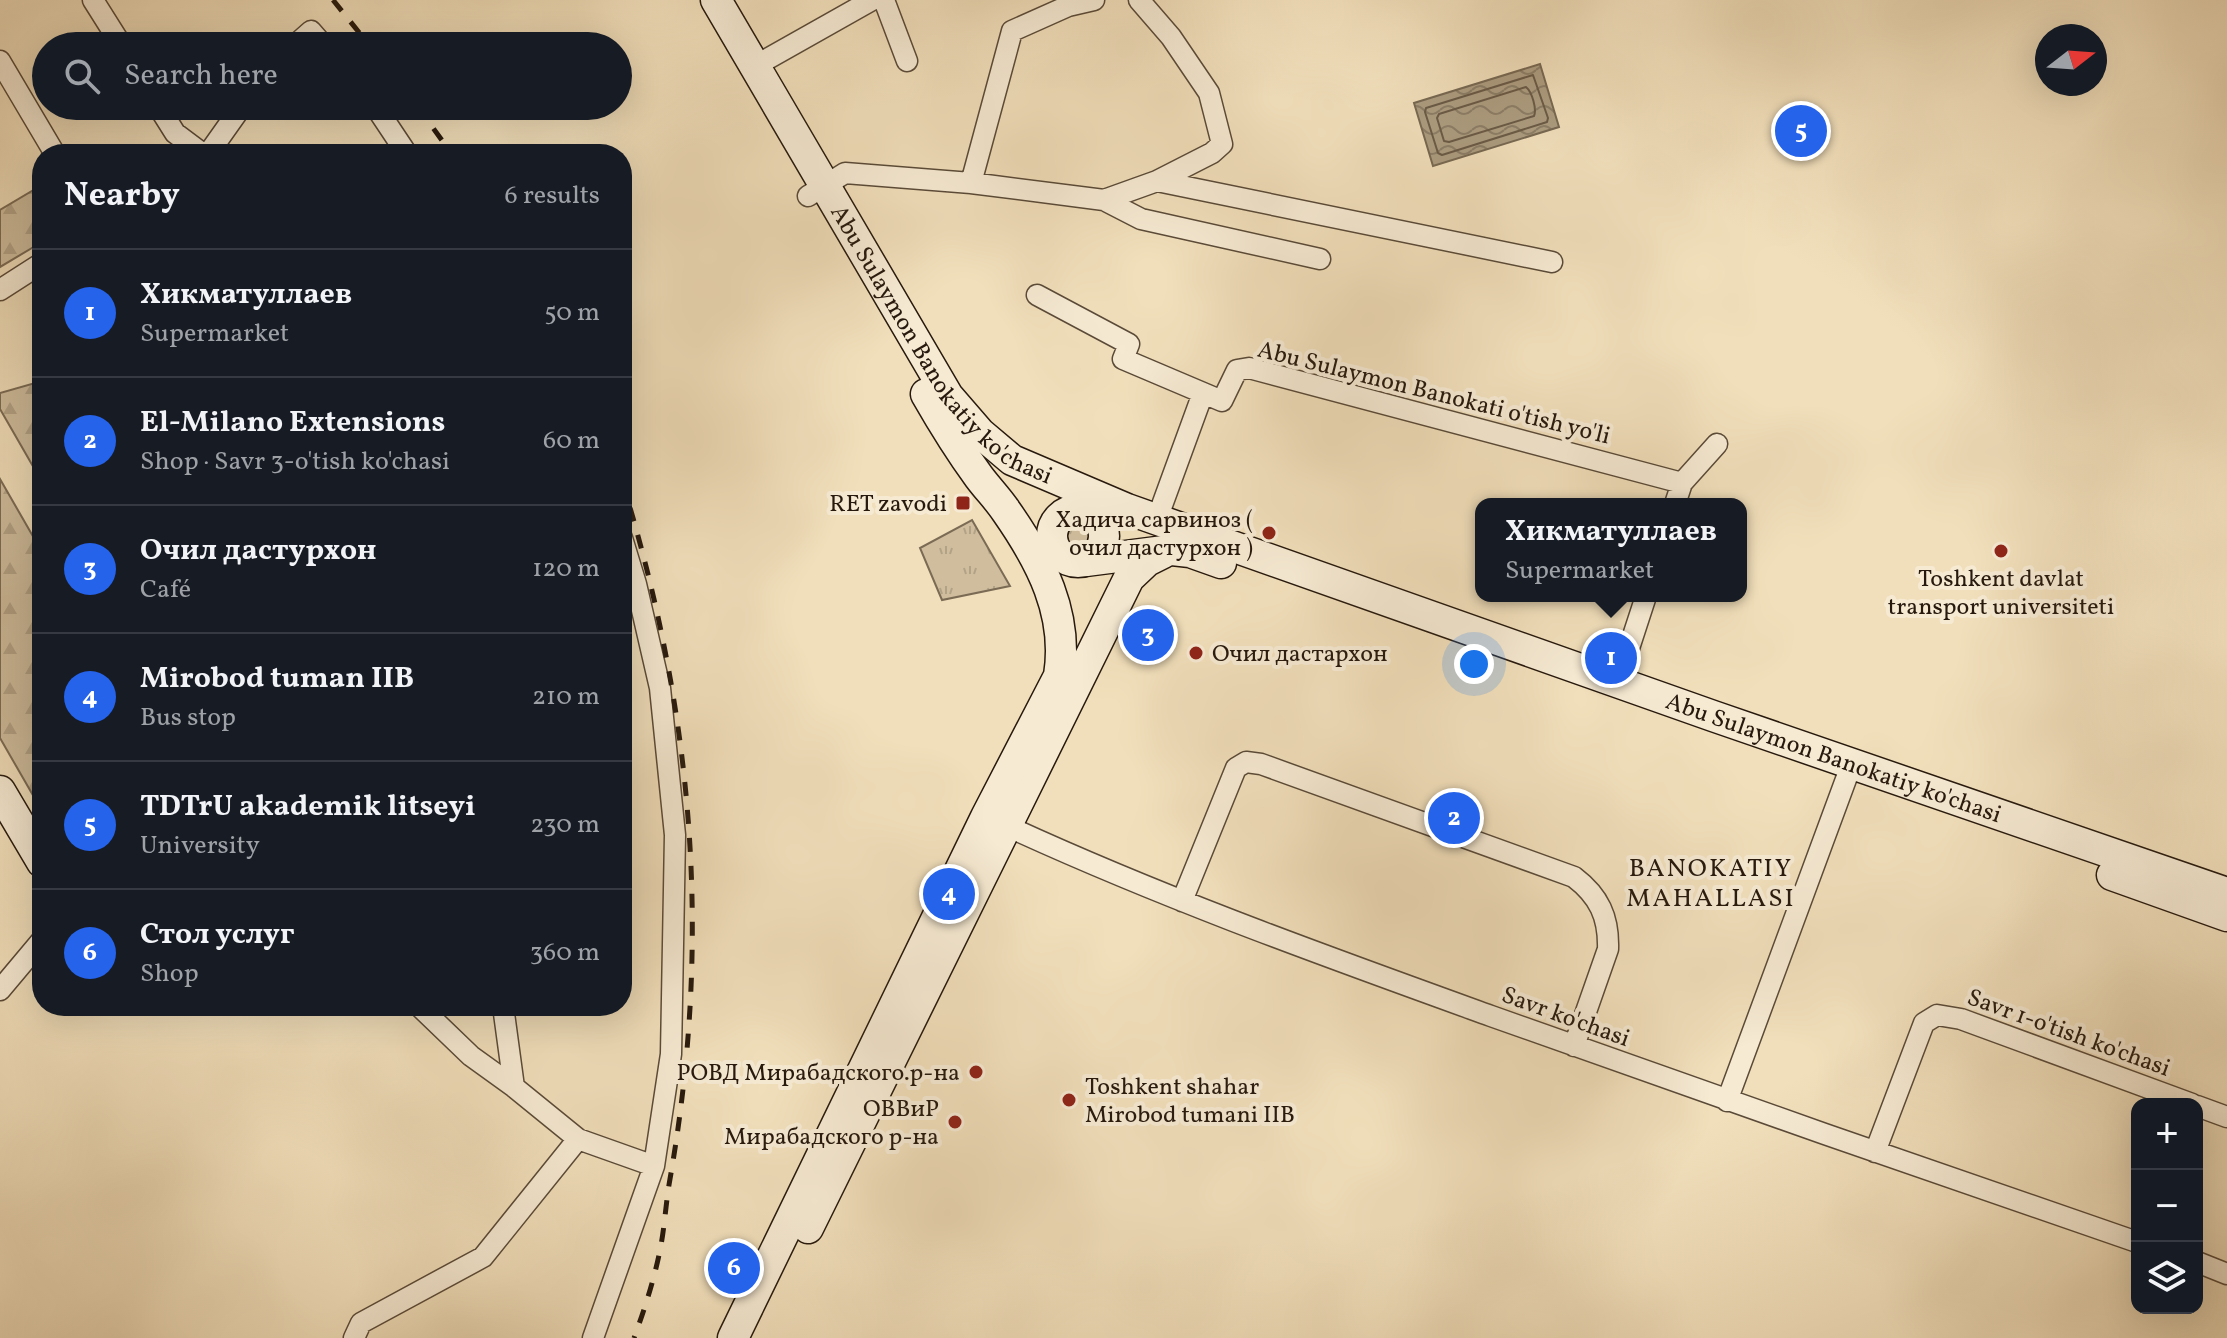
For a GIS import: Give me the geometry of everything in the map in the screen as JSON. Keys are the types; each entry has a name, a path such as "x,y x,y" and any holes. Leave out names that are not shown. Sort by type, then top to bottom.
{"main road":[{"name":"Abu Sulaymon Banokatiy ko'chasi","path":"693,0 948,396 995,447 1012,460 1127,509 1618,682 2227,916"},
{"name":"Abu Sulaymon Banokatiy ko'chasi","path":"716,0 755,66 817,190 937,414 979,478 1007,511 1051,594 1059,616 1064,689"},
{"path":"1050,477 1095,542"},
{"path":"1007,511 1054,546 1064,558 1078,562 1127,509"},
{"path":"733,1338 1064,689 1092,641 1099,612 1095,542 1073,510 1059,517 1052,531 1051,594"},
{"name":"Abu Sulaymon Banokatiy ko'chasi","path":"1095,542 1190,552 1849,772 2227,893"},
{"path":"1064,689 1129,578 1147,561 1172,550"},
{"path":"0,791 32,845"},
{"path":"755,1338 997,822"}],"street":[{"path":"93,0 113,32"},
{"path":"755,66 872,0"},
{"path":"884,0 907,61"},
{"path":"971,183 1012,31 1068,6 1094,0"},
{"path":"1104,200 1157,181 1212,153 1222,144 1209,93 1171,37 1139,0"},
{"path":"0,61 32,115"},
{"path":"35,120 49,144"},
{"path":"167,120 175,133 191,144"},
{"path":"214,144 232,120"},
{"path":"384,120 400,144"},
{"path":"817,190 845,173 971,183 1104,200 1141,219 1320,259"},
{"path":"1157,181 1552,262"},
{"path":"0,290 32,269"},
{"path":"1037,295 1129,344 1123,359 1203,393 1157,519"},
{"name":"Abu Sulaymon Banokati o'tish yo'li","path":"1203,393 1222,401 1237,370 1249,368 1682,483"},
{"path":"1677,498 1682,483 1717,444"},
{"path":"593,1338 654,1166 671,1054 675,835 660,688 632,571"},
{"path":"1618,682 1644,602"},
{"path":"1182,901 1236,768 1246,762 1261,764 1574,877 1601,906 1609,938 1608,949 1574,1046"},
{"path":"1727,1101 1849,772"},
{"name":"Savr ko'chasi","path":"997,822 1182,901 1352,966 1727,1101 2131,1240"},
{"path":"0,990 32,952"},
{"name":"Savr 1-o'tish ko'chasi","path":"1875,1152 1924,1023 1937,1015 1961,1019 2175,1098"},
{"path":"429,1016 471,1056 578,1139 654,1166"},
{"path":"504,1016 514,1087"},
{"name":"Savr 1-o'tish ko'chasi","path":"2203,1108 2227,1117"},
{"path":"354,1338 361,1323 483,1257 578,1139"},
{"path":"2203,1264 2227,1274"}],"green space":[{"path":"32,191 32,248 0,267 0,210"},
{"path":"32,384 32,465 0,409 0,393"},
{"path":"0,479 32,535 32,794 0,738"},
{"path":"972,520 1010,586 942,600 920,548"},
{"path":"1077,520 1083,521 1091,529 1091,541 1083,549 1077,550 1071,549 1063,541 1062,535 1063,529 1071,521"}],"water":[{"path":"1540,64 1559,127 1433,166 1414,103"}],"railway":[{"path":"333,0 359,32"},
{"path":"427,120 445,144"},
{"path":"632,517 666,655 680,741 689,827 692,914 690,1001 683,1090 661,1245 634,1338"}],"place":[{"name":"TDTrU akademik litseyi","path":"1801,131"},
{"name":"RET zavodi","path":"963,503"},
{"name":"Хадича сарвиноз ( очил дастурхон )","path":"1269,533"},
{"name":"Toshkent davlat transport universiteti","path":"2001,551"},
{"name":"Очил дастурхон","path":"1148,635"},
{"name":"Очил дастархон","path":"1196,653"},
{"name":"Хикматуллаев","path":"1611,658"},
{"name":"El-Milano Extensions","path":"1454,818"},
{"name":"Mirobod tuman IIB","path":"949,894"},
{"name":"РОВД Мирабадского.р-на","path":"976,1072"},
{"name":"Toshkent shahar Mirobod tumani IIB","path":"1069,1100"},
{"name":"ОВВиР Мирабадского р-на","path":"955,1122"},
{"name":"Стол услуг","path":"734,1268"}],"district":[{"name":"BANOKATIY MAHALLASI","path":"1711,882"}]}
